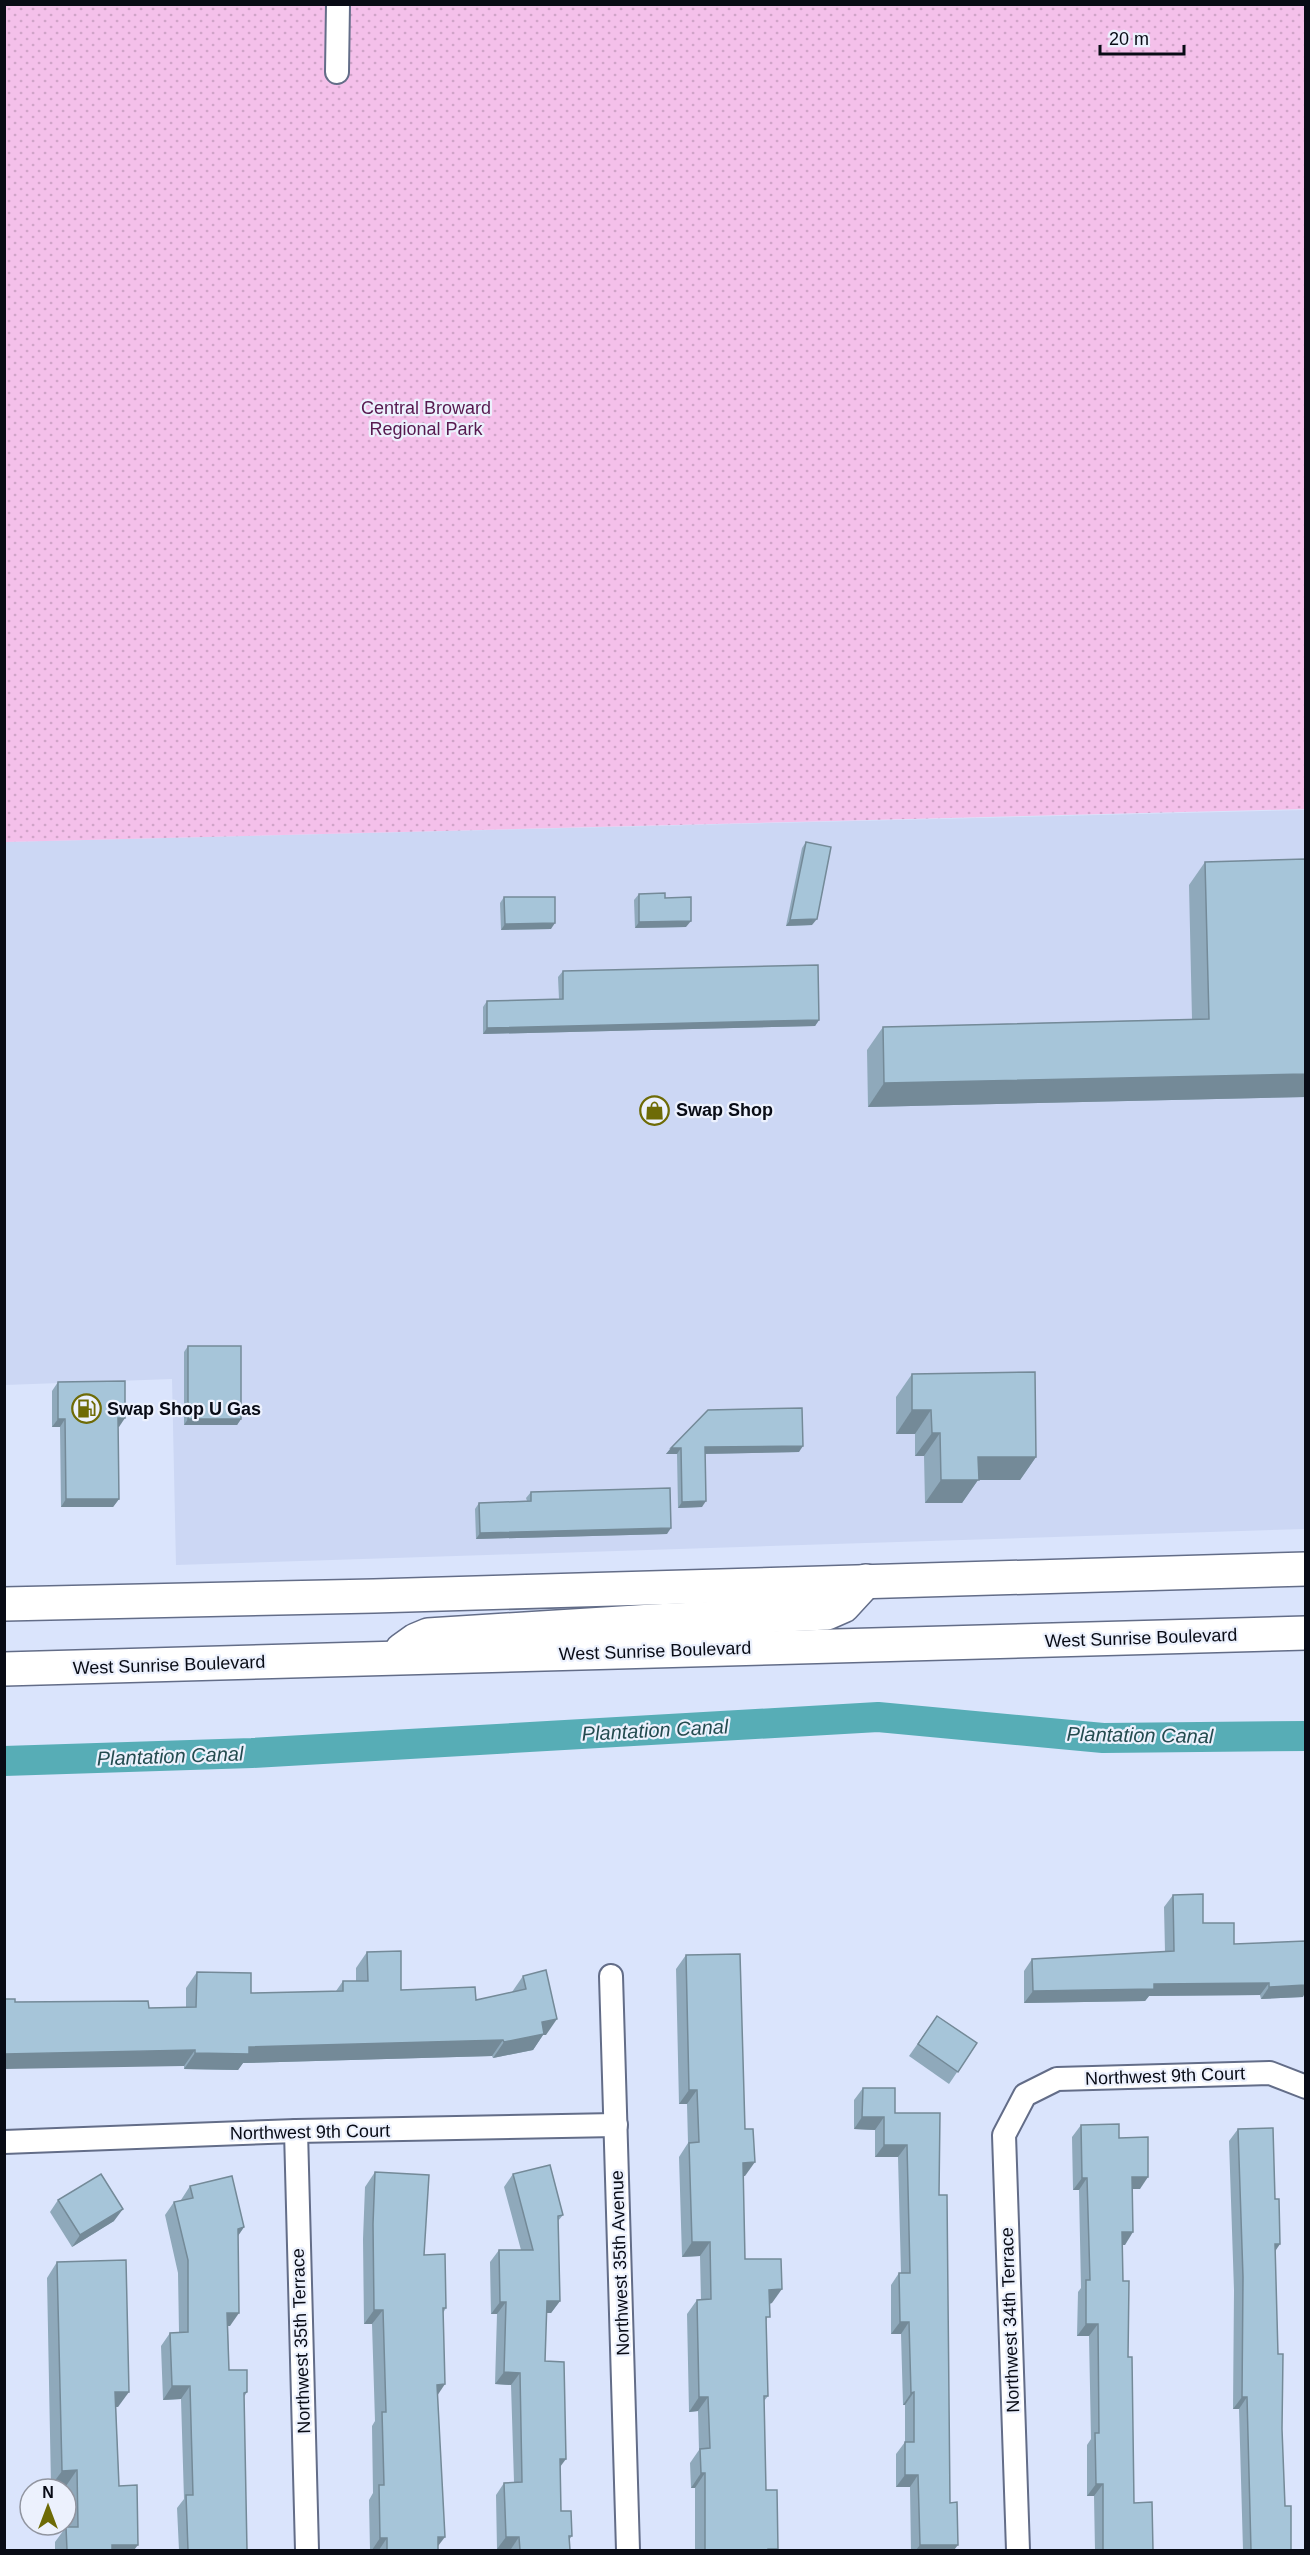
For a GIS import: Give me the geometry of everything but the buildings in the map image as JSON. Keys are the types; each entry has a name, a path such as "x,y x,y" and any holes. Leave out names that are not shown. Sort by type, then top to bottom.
{"main road":[{"path":"4,1604 386,1596 1305,1569"},
{"path":"391,1659 416,1640 428,1635 827,1613 843,1606 866,1581"},
{"name":"West Sunrise Boulevard","path":"4,1669 1305,1633"}],"street":[{"path":"337,72 338,4"},
{"name":"Northwest 35th Avenue","path":"611,1976 628,2550"},
{"name":"Northwest 9th Court","path":"1025,2095 1058,2079 1270,2073 1305,2087"},
{"name":"Northwest 34th Terrace","path":"1018,2550 1004,2135 1025,2095"},
{"name":"Northwest 9th Court","path":"4,2142 296,2131 616,2125"},
{"name":"Northwest 35th Terrace","path":"296,2131 307,2550"}],"shaded area":[{"name":"Swap Shop","path":"1305,810 1305,1529 176,1565 172,1379 5,1385 4,842"}],"green space":[{"name":"Central Broward Regional Park","path":"4,5 1305,5 1305,809 5,842"}],"waterway":[{"name":"Plantation Canal","path":"4,1761 252,1753 878,1717 1103,1738 1306,1736"}],"place":[{"name":"Swap Shop","path":"655,1110"},
{"name":"Swap Shop U Gas","path":"86,1409"}]}
